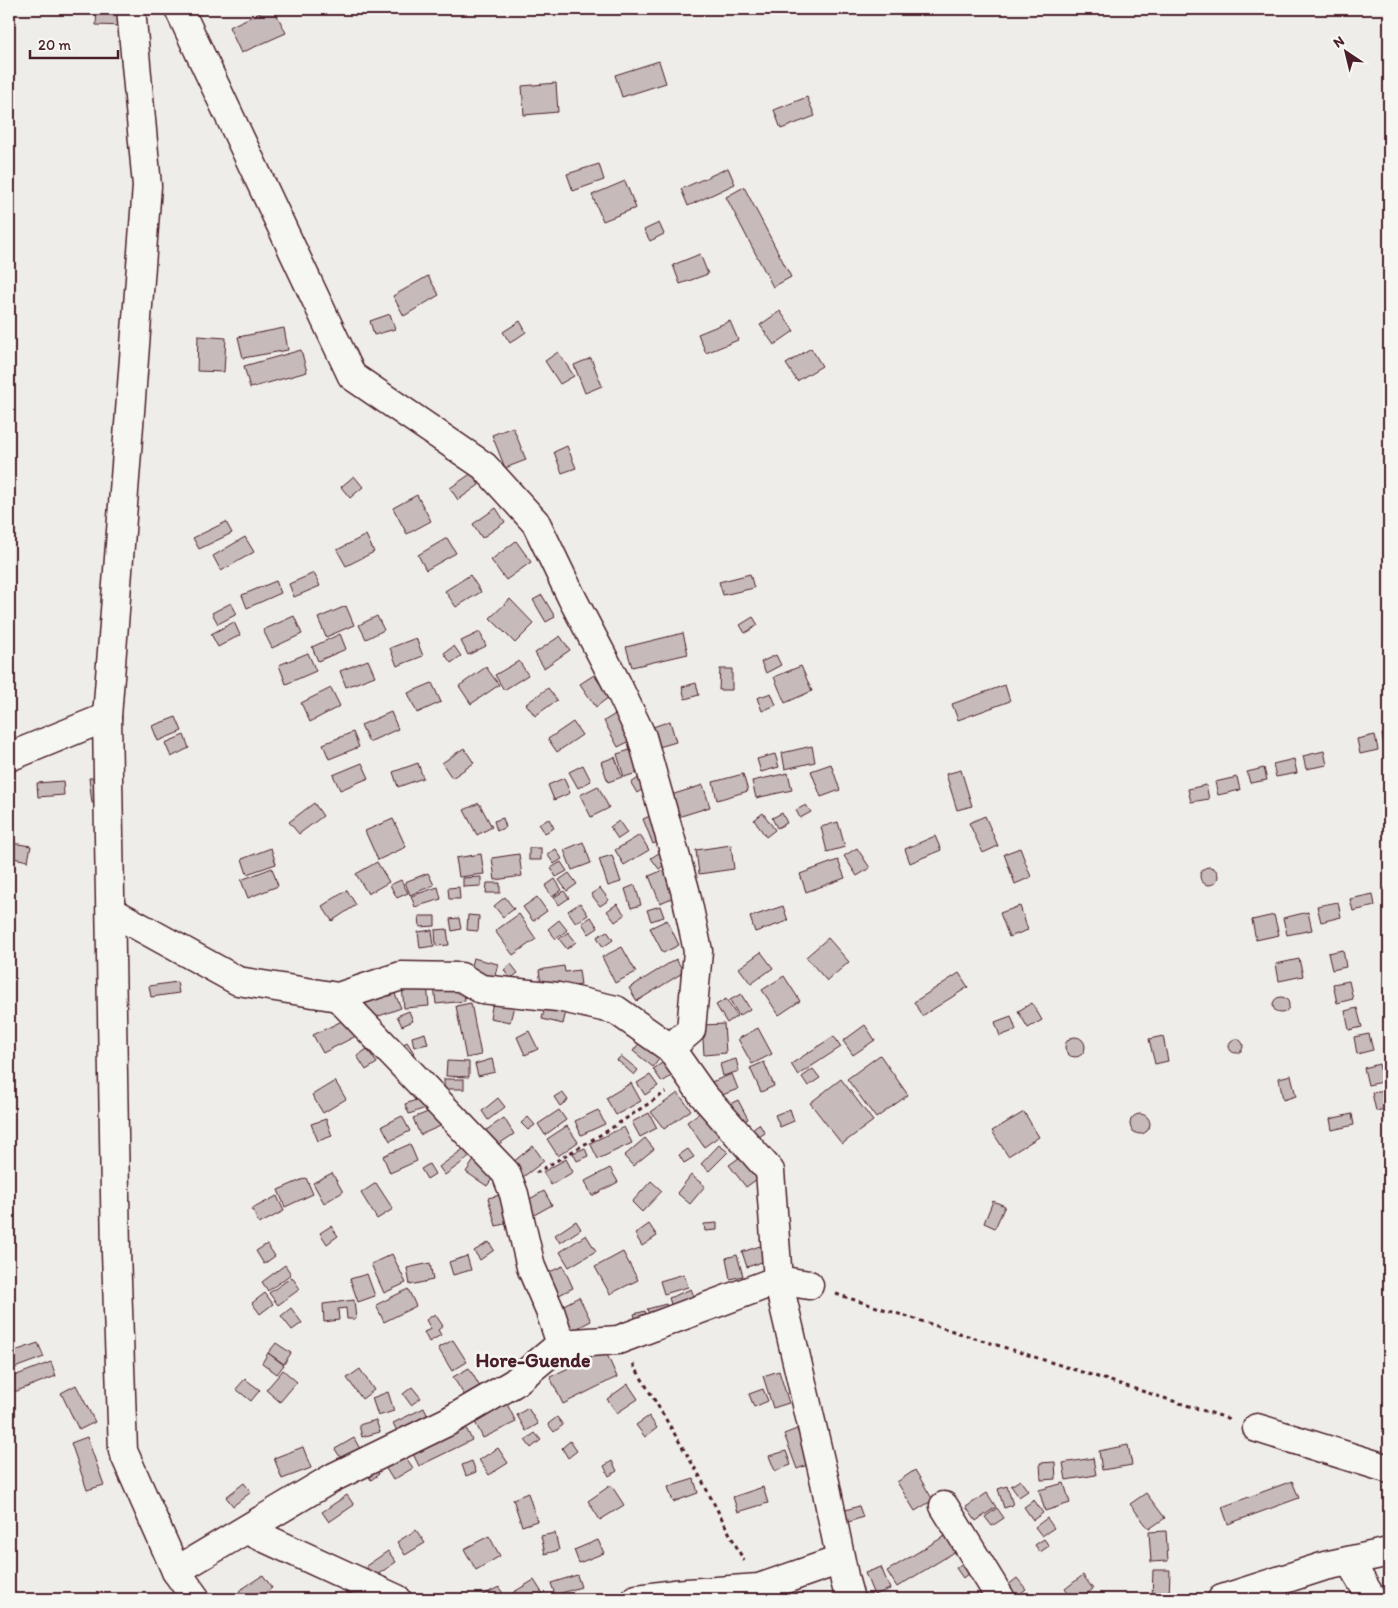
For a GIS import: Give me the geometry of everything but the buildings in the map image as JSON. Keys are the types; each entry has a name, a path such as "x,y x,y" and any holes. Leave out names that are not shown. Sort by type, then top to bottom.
{"street":[{"path":"131,9 147,186 107,717 116,1254 123,1451 176,1571 196,1599"},
{"path":"179,9 352,376 484,466 536,523 572,598 620,690 642,737 685,890 698,952 690,1030 670,1048"},
{"path":"9,757 107,717"},
{"path":"111,911 238,982 338,996 401,976 461,977 481,989 558,997 616,1010 670,1048 703,1095 770,1172 778,1280 850,1599"},
{"path":"338,996 506,1173 512,1189 531,1267 550,1311 561,1344"},
{"path":"176,1571 334,1477 449,1421 514,1383 561,1344 618,1340 778,1280 809,1285"},
{"path":"1257,1428 1389,1468"},
{"path":"944,1506 1001,1599"},
{"path":"247,1530 397,1599"},
{"path":"1222,1599 1325,1566 1389,1552"},
{"path":"636,1599 673,1594 759,1588 840,1560"},
{"path":"1350,1562 1372,1599"}],"path":[{"path":"512,1189 550,1163 607,1131 689,1076"},
{"path":"809,1285 1257,1428"},
{"path":"618,1340 699,1475 759,1588"}],"district":[{"name":"Hore-Guende","path":"533,1360"}]}
